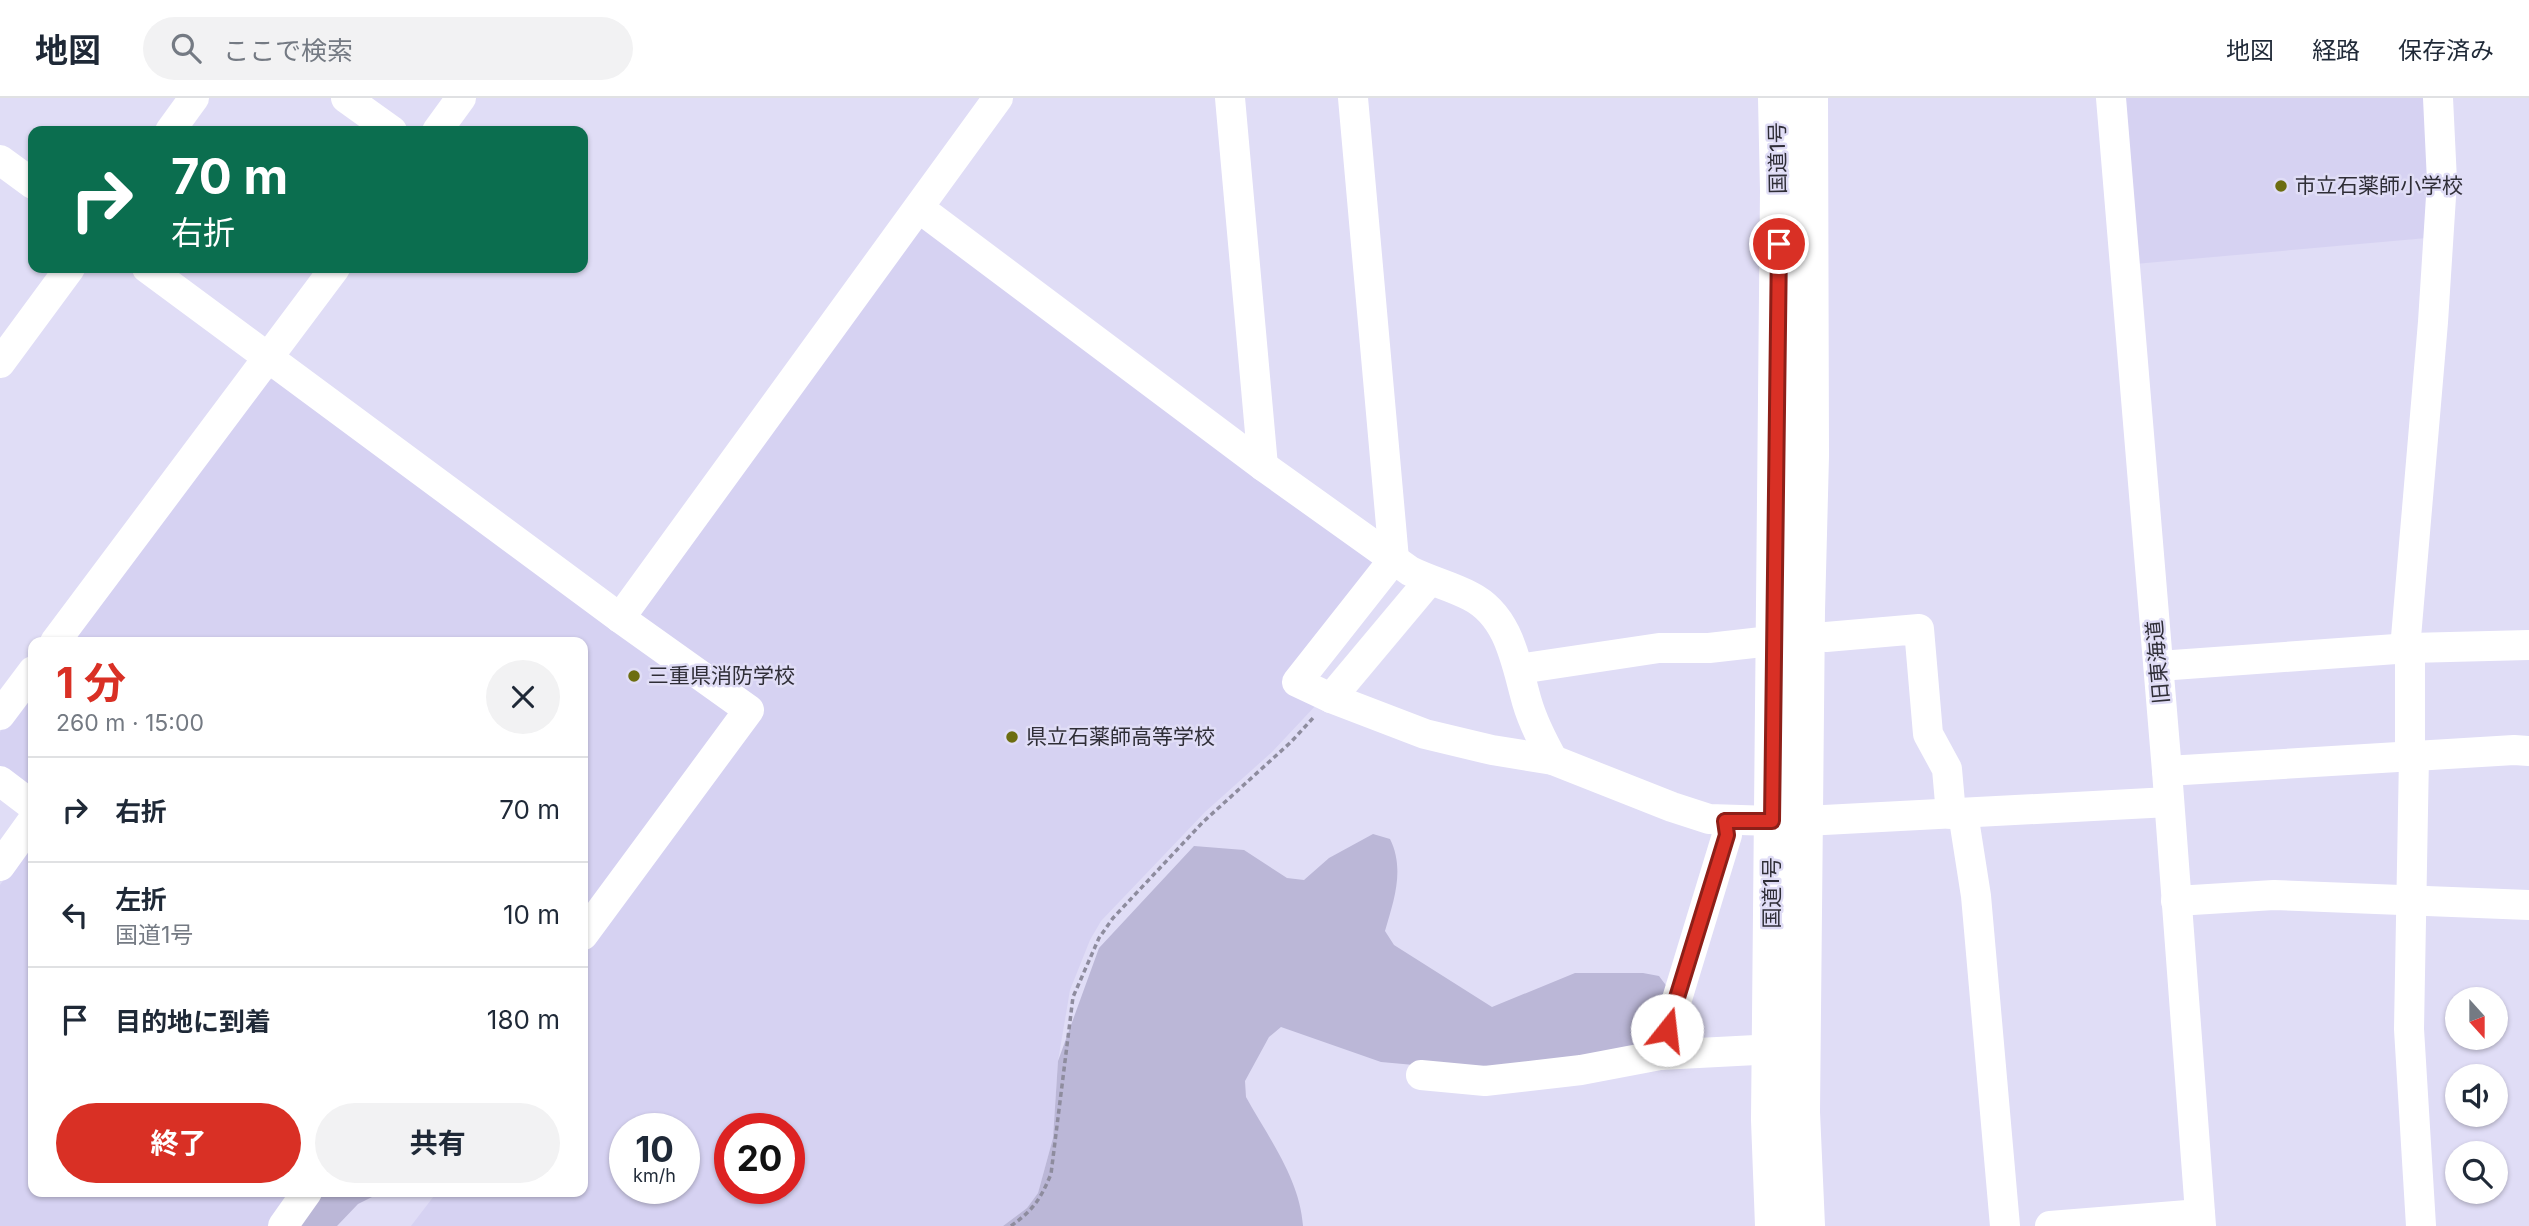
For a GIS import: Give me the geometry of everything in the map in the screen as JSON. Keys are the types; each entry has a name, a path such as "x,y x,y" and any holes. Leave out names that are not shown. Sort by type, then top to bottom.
{"highway":[{"name":"国道1号","path":"1774,1226 1771,1163 1780,821 1777,98"},
{"name":"国道1号","path":"1806,1226 1801,1112 1780,821 1806,611 1810,456 1809,98"}],"street":[{"path":"174,126 194,98"},
{"path":"346,98 385,126"},
{"path":"440,126 461,98"},
{"path":"620,618 999,98"},
{"path":"1230,98 1263,466"},
{"path":"1353,98 1394,559 1297,682 1425,734 1492,750 1553,760 1709,819 1780,821 2169,802"},
{"name":"旧東海道","path":"2111,98 2159,666 2200,1220"},
{"path":"2421,1226 2409,1029 2412,756 2408,648 2442,181 2438,98"},
{"path":"0,160 28,180"},
{"path":"919,208 1263,466 1410,571 1471,596 1492,612 1509,640 1534,723 1553,760"},
{"path":"0,363 66,273"},
{"path":"154,273 620,618 749,710 588,928"},
{"path":"59,637 331,273"},
{"path":"1331,698 1429,580"},
{"path":"1826,637 1919,629 1928,734 1947,769 1976,896 2005,1226"},
{"path":"1519,669 1659,648 1709,648 1762,642"},
{"path":"2159,666 2408,648 2529,645"},
{"path":"0,715 28,678"},
{"path":"2167,771 2529,751"},
{"path":"0,781 28,803"},
{"path":"1660,1055 1727,835 1725,821"},
{"path":"1771,1163 1756,1112 1757,850 1780,821"},
{"path":"0,866 28,827"},
{"path":"2176,901 2274,895 2529,905"},
{"path":"1421,1075 1485,1082 1581,1070 1660,1055 1756,1051"},
{"path":"283,1226 303,1197"},
{"path":"2050,1226 2200,1220"}],"path":[{"path":"1011,1226 1032,1210 1042,1196 1051,1174 1073,997 1099,938 1113,918 1203,822 1291,742 1331,698"}],"shaded area":[{"name":"市立石薬師小学校","path":"2121,98 2430,98 2427,238 2135,264"},
{"name":"県立石薬師高等学校","path":"926,226 1374,560 1375,571 1285,685 1318,703 1272,752 1205,812 1101,921 1090,940 1070,990 1058,1061 1053,1138 1038,1193 1027,1208 1003,1226 411,1226 433,1197 588,1197 588,945 759,710 640,619 638,610 919,228"},
{"name":"三重県消防学校","path":"277,378 732,716 588,910 588,637 71,637 261,382"},
{"path":"28,694 28,790 0,769 0,732"},
{"path":"1373,834 1390,839 1397,862 1392,908 1385,931 1394,945 1492,1007 1575,973 1643,973 1659,976 1668,988 1653,1046 1502,1073 1381,1062 1281,1027 1269,1037 1245,1081 1246,1097 1289,1175 1301,1209 1303,1226 1003,1226 1027,1208 1038,1193 1053,1138 1058,1061 1099,948 1194,846 1244,850 1287,878 1304,880 1329,858"},
{"path":"28,846 28,1197 293,1197 273,1226 0,1226 0,885"},
{"path":"316,1197 372,1197 358,1204 337,1226 294,1226"}],"place":[{"name":"市立石薬師小学校","path":"2281,186"},
{"name":"三重県消防学校","path":"634,676"},
{"name":"県立石薬師高等学校","path":"1012,737"}],"route":[{"path":"1667,1030 1727,835 1725,821 1772,821 1779,244"}]}
